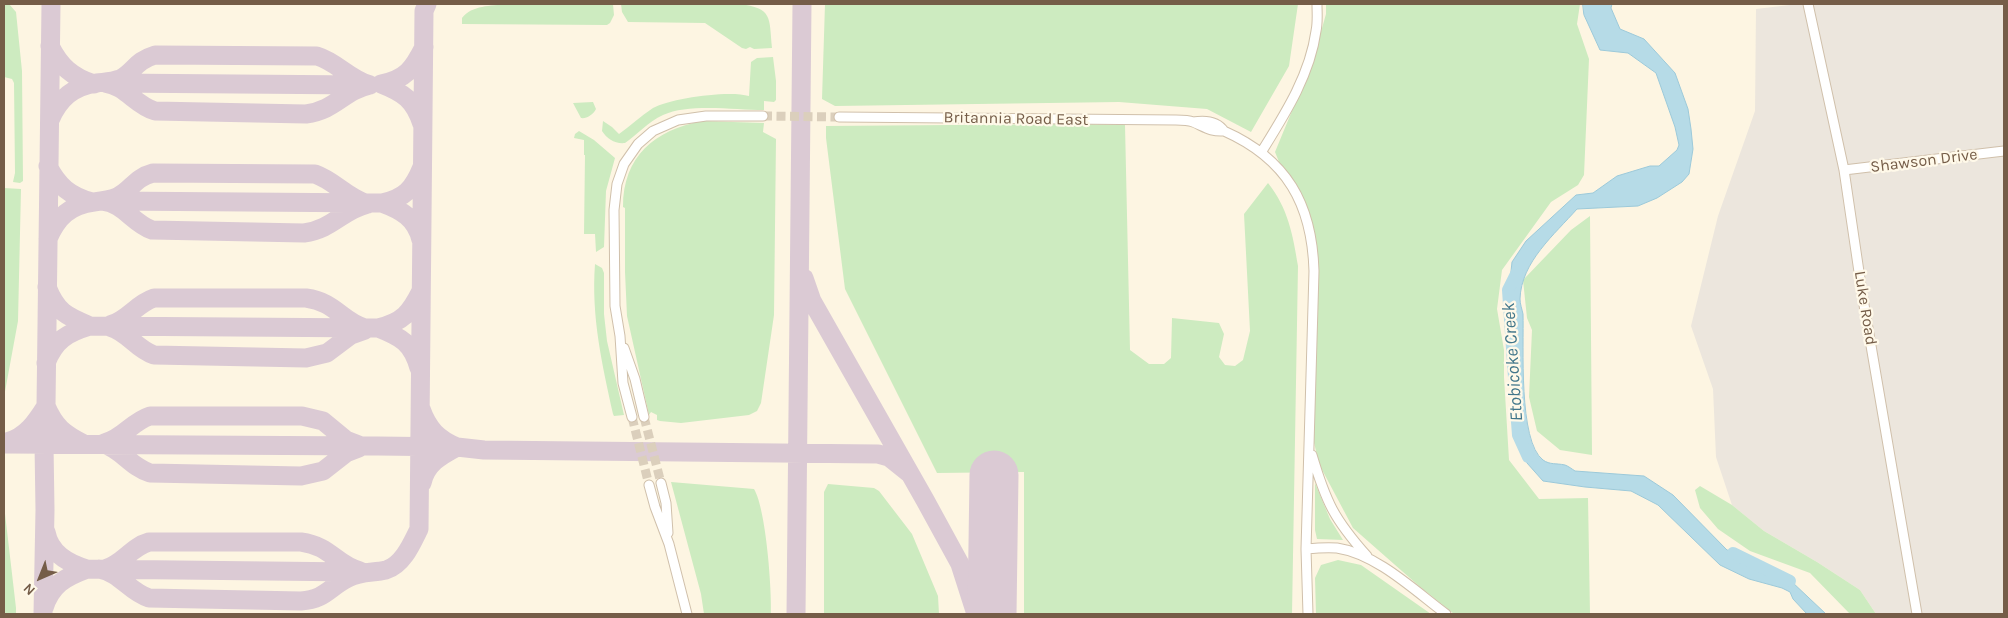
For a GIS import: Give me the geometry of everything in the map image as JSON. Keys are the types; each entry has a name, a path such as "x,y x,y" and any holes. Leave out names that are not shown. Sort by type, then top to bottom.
{"street":[{"path":"1262,151 1293,99 1307,65 1316,30 1317,4"},
{"name":"Luke Road","path":"1808,4 1844,170 1864,308 1917,614"},
{"path":"632,417 623,383 620,336 615,306 614,210 617,184 624,164 638,144 653,131 678,120 706,116 763,116"},
{"name":"Britannia Road East","path":"839,117 1176,120 1193,122 1209,130 1216,132 1224,131 1262,151 1280,170 1296,193 1306,216 1313,244 1314,270 1306,549 1308,614"},
{"name":"Shawson Drive","path":"1844,170 2004,151"},
{"path":"620,336 635,379 644,417"},
{"path":"1309,446 1322,490 1335,516 1351,538 1371,559 1446,614"},
{"path":"661,483 666,503 669,544"},
{"path":"650,484 655,506 669,544 687,614"},
{"path":"1306,549 1336,548 1351,551 1371,559"}],"shaded area":[{"path":"1798,4 2004,4 2004,614 1876,614 1860,590 1764,531 1732,505 1716,457 1713,389 1691,326 1718,216 1755,111 1756,9"}],"green space":[{"path":"4,4 9,4 16,12 22,71 23,181 20,183 13,182 15,173 14,83 12,79 4,77"},
{"path":"506,4 613,4 614,15 607,25 462,24 462,18 476,8"},
{"path":"621,4 739,4 758,8 767,16 772,48 742,48 705,23 628,22 622,12"},
{"path":"825,4 1298,4 1289,66 1251,132 1207,109 1119,102 835,106 822,99"},
{"path":"1326,4 1580,4 1577,24 1589,59 1584,175 1578,185 1551,202 1502,270 1497,309 1504,350 1509,460 1539,499 1588,498 1590,614 1454,614 1353,528 1319,464 1309,421 1314,248 1275,152 1313,60 1326,14"},
{"path":"773,57 776,100 774,102 764,101 764,110 699,108 674,111 653,121 625,143 618,143 612,140 602,131 603,121 619,134 653,108 673,101 700,96 728,94 749,96 751,62 757,58"},
{"path":"593,102 595,111 583,118 581,118 573,103"},
{"path":"702,121 764,123 763,132 776,139 774,315 761,403 757,411 749,415 681,423 660,421 657,420 657,415 651,412 649,415 627,316 624,189 629,173 645,148 670,131"},
{"path":"1125,125 1130,350 1149,364 1164,364 1171,358 1172,318 1219,323 1224,334 1219,357 1225,365 1235,366 1243,360 1250,331 1244,214 1268,183 1285,212 1292,233 1298,266 1292,614 1024,614 1024,472 937,473 845,289 826,126"},
{"path":"579,131 594,140 615,158 606,191 604,247 596,252 595,234 584,234 584,140 574,138 575,134"},
{"path":"4,188 21,189 18,321 4,397"},
{"path":"1590,216 1592,455 1560,450 1537,431 1529,397 1532,330 1527,318 1523,280 1571,230"},
{"path":"595,264 602,268 604,273 604,314 607,341 624,415 614,416 613,414 601,358 596,321"},
{"path":"671,482 754,489 762,513 765,531 771,614 704,614 701,594"},
{"path":"1315,483 1330,519 1343,540 1317,539 1315,530"},
{"path":"828,484 874,488 879,491 912,534 938,596 939,614 824,614 824,492"},
{"path":"1700,486 1732,505 1764,531 1860,590 1876,614 1850,614 1810,573 1750,551 1718,529 1700,508 1695,490"},
{"path":"4,505 16,608 16,614 4,614"},
{"path":"1338,560 1361,565 1431,614 1316,614 1315,578 1321,565"}],"water":[{"name":"Etobicoke Creek","path":"1583,4 1612,4 1611,8 1620,29 1644,39 1675,73 1688,109 1693,149 1689,174 1682,182 1657,198 1638,206 1577,209 1541,250 1526,273 1520,299 1523,314 1524,392 1529,434 1535,450 1546,462 1565,465 1575,471 1644,476 1673,495 1727,550 1738,553 1764,571 1781,575 1791,581 1826,614 1807,614 1793,599 1790,592 1749,579 1720,565 1658,505 1631,491 1543,481 1527,463 1516,420 1511,383 1514,336 1508,299 1512,262 1526,241 1576,195 1593,193 1617,176 1650,166 1659,166 1677,150 1679,145 1675,127 1656,73 1628,53 1600,50 1584,15"}],"waterway":[{"name":"Etobicoke Creek","path":"1514,377 1508,290 1517,272"},
{"name":"Etobicoke Creek","path":"1516,409 1518,435 1528,457"},
{"name":"Etobicoke Creek","path":"1733,553 1790,581"}],"taxiway":[{"path":"43,614 51,4"},
{"path":"99,569 113,574 135,591 149,598 301,601 316,598 353,576 386,570 402,559 410,547 419,529 424,11 427,4"},
{"path":"796,614 802,4"},
{"path":"50,46 68,70 79,78 94,84"},
{"path":"422,124 412,103 407,98 381,84 397,79 408,72 424,47"},
{"path":"50,120 62,100 74,90 88,85 120,79 143,60 155,55 317,56 370,85"},
{"path":"105,83 119,88 142,105 155,111 306,114 325,109 353,92 370,85"},
{"path":"111,83 363,85"},
{"path":"48,166 61,185 77,197 92,202"},
{"path":"421,240 419,232 407,216 382,203 397,198 407,191 422,167"},
{"path":"48,239 60,218 71,209 117,197 141,178 153,173 315,174 354,198 368,204"},
{"path":"102,201 116,205 139,223 152,230 304,233 323,228 351,210 368,204"},
{"path":"109,201 382,203"},
{"path":"804,278 812,301 960,564 976,614"},
{"path":"47,287 63,312 90,326"},
{"path":"419,368 413,352 404,342 378,328 394,323 405,316 421,291"},
{"path":"110,325 122,320 142,304 154,298 306,298 332,307 350,321 365,328"},
{"path":"46,363 53,348 63,338 90,326 378,328"},
{"path":"110,327 116,329 142,349 154,355 306,358 327,353 351,335 365,330"},
{"path":"7,442 25,433 46,406 57,425 71,437 84,444"},
{"path":"421,409 430,428 439,437 457,447 440,457 430,466 422,483"},
{"path":"104,443 117,438 137,422 150,416 302,416 323,421 346,440 359,445"},
{"path":"4,444 378,446 457,447 484,450 878,454 889,457 909,473"},
{"path":"104,444 116,450 137,467 150,473 301,476 323,471 346,453 359,448"},
{"path":"46,532 55,551 73,564 87,569 357,572"},
{"path":"105,569 149,542 301,542 320,547 345,564 360,571"},
{"path":"44,608 51,593 60,583 72,575 87,569"}],"runway":[{"path":"992,614 994,475"}],"tunnel":[{"path":"763,116 839,117"},
{"path":"632,417 649,485"},
{"path":"644,417 661,483"}]}
